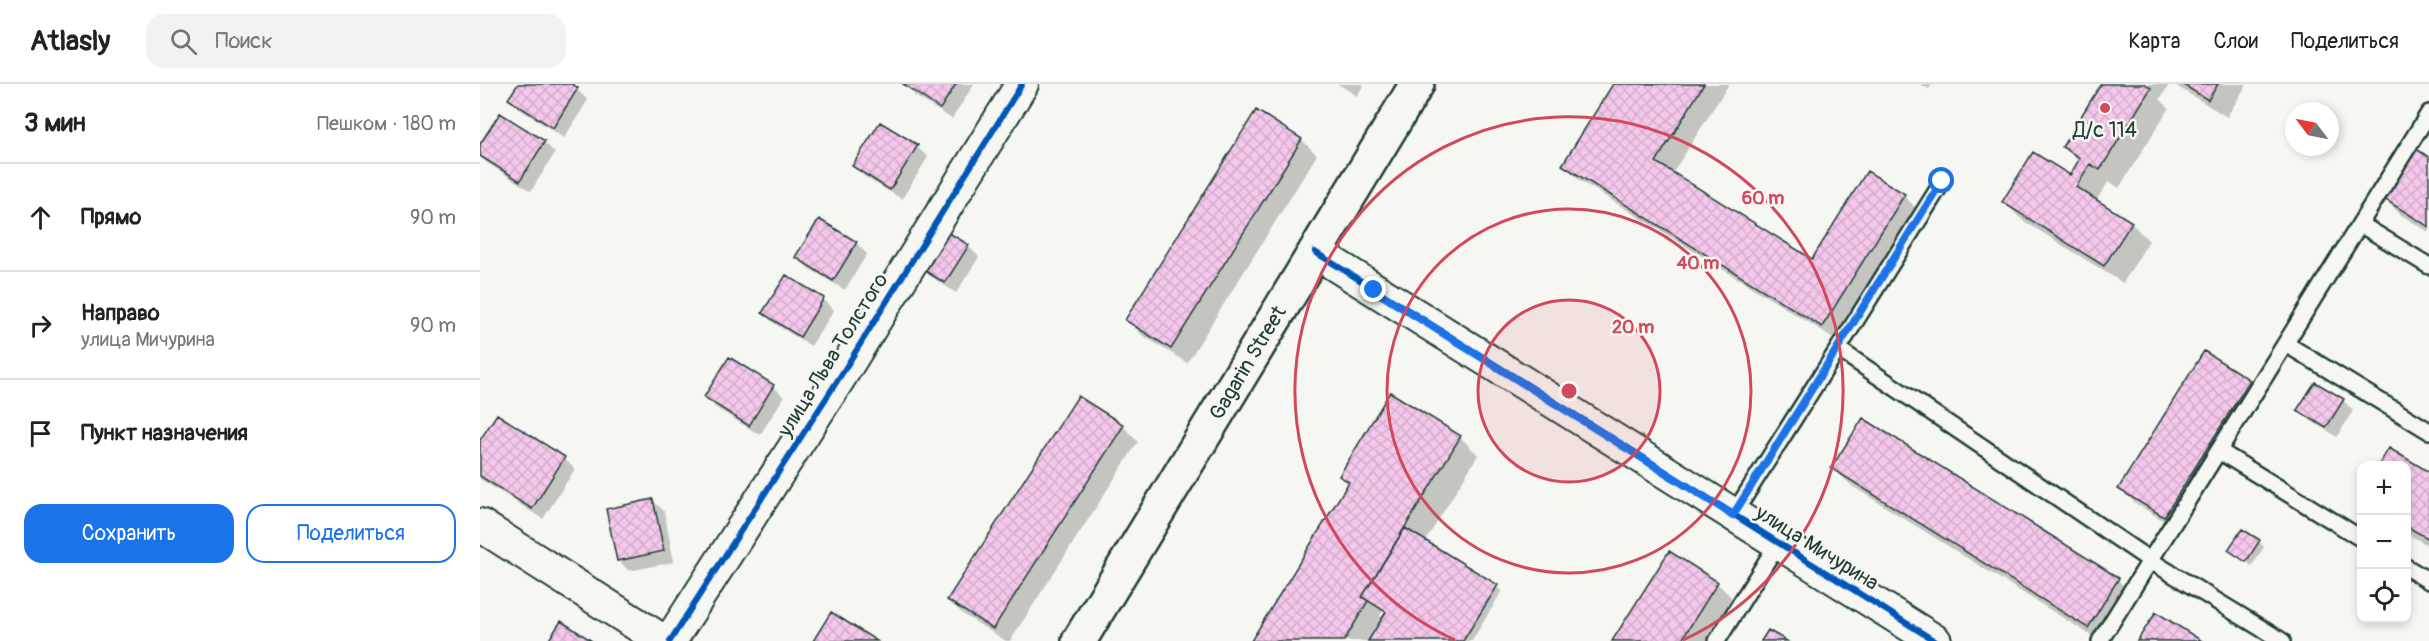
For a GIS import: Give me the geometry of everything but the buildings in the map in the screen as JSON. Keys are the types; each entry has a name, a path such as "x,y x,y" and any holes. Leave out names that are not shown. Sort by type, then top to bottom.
{"main road":[{"name":"Gagarin Street","path":"1079,641 1417,84"}],"street":[{"name":"улица Льва Толстого","path":"670,641 841,375 1022,84"},
{"name":"улица Мичурина","path":"1315,252 1935,641"},
{"path":"480,525 663,641"}],"lane":[{"path":"2100,641 2429,113"},
{"path":"1733,515 1942,181"},
{"path":"2360,224 2429,266"},
{"path":"2286,344 2429,431"},
{"path":"1838,349 2151,561 2282,641"},
{"path":"2219,451 2357,537"},
{"path":"1718,641 1778,543"},
{"path":"2409,569 2429,581"}],"cycle path":[{"path":"670,641 841,375 1022,84"},
{"path":"1315,252 1935,641"}],"place":[{"name":"Д/с 114","path":"2105,108"}],"route":[{"path":"1374,290 1733,515 1942,181"}]}
